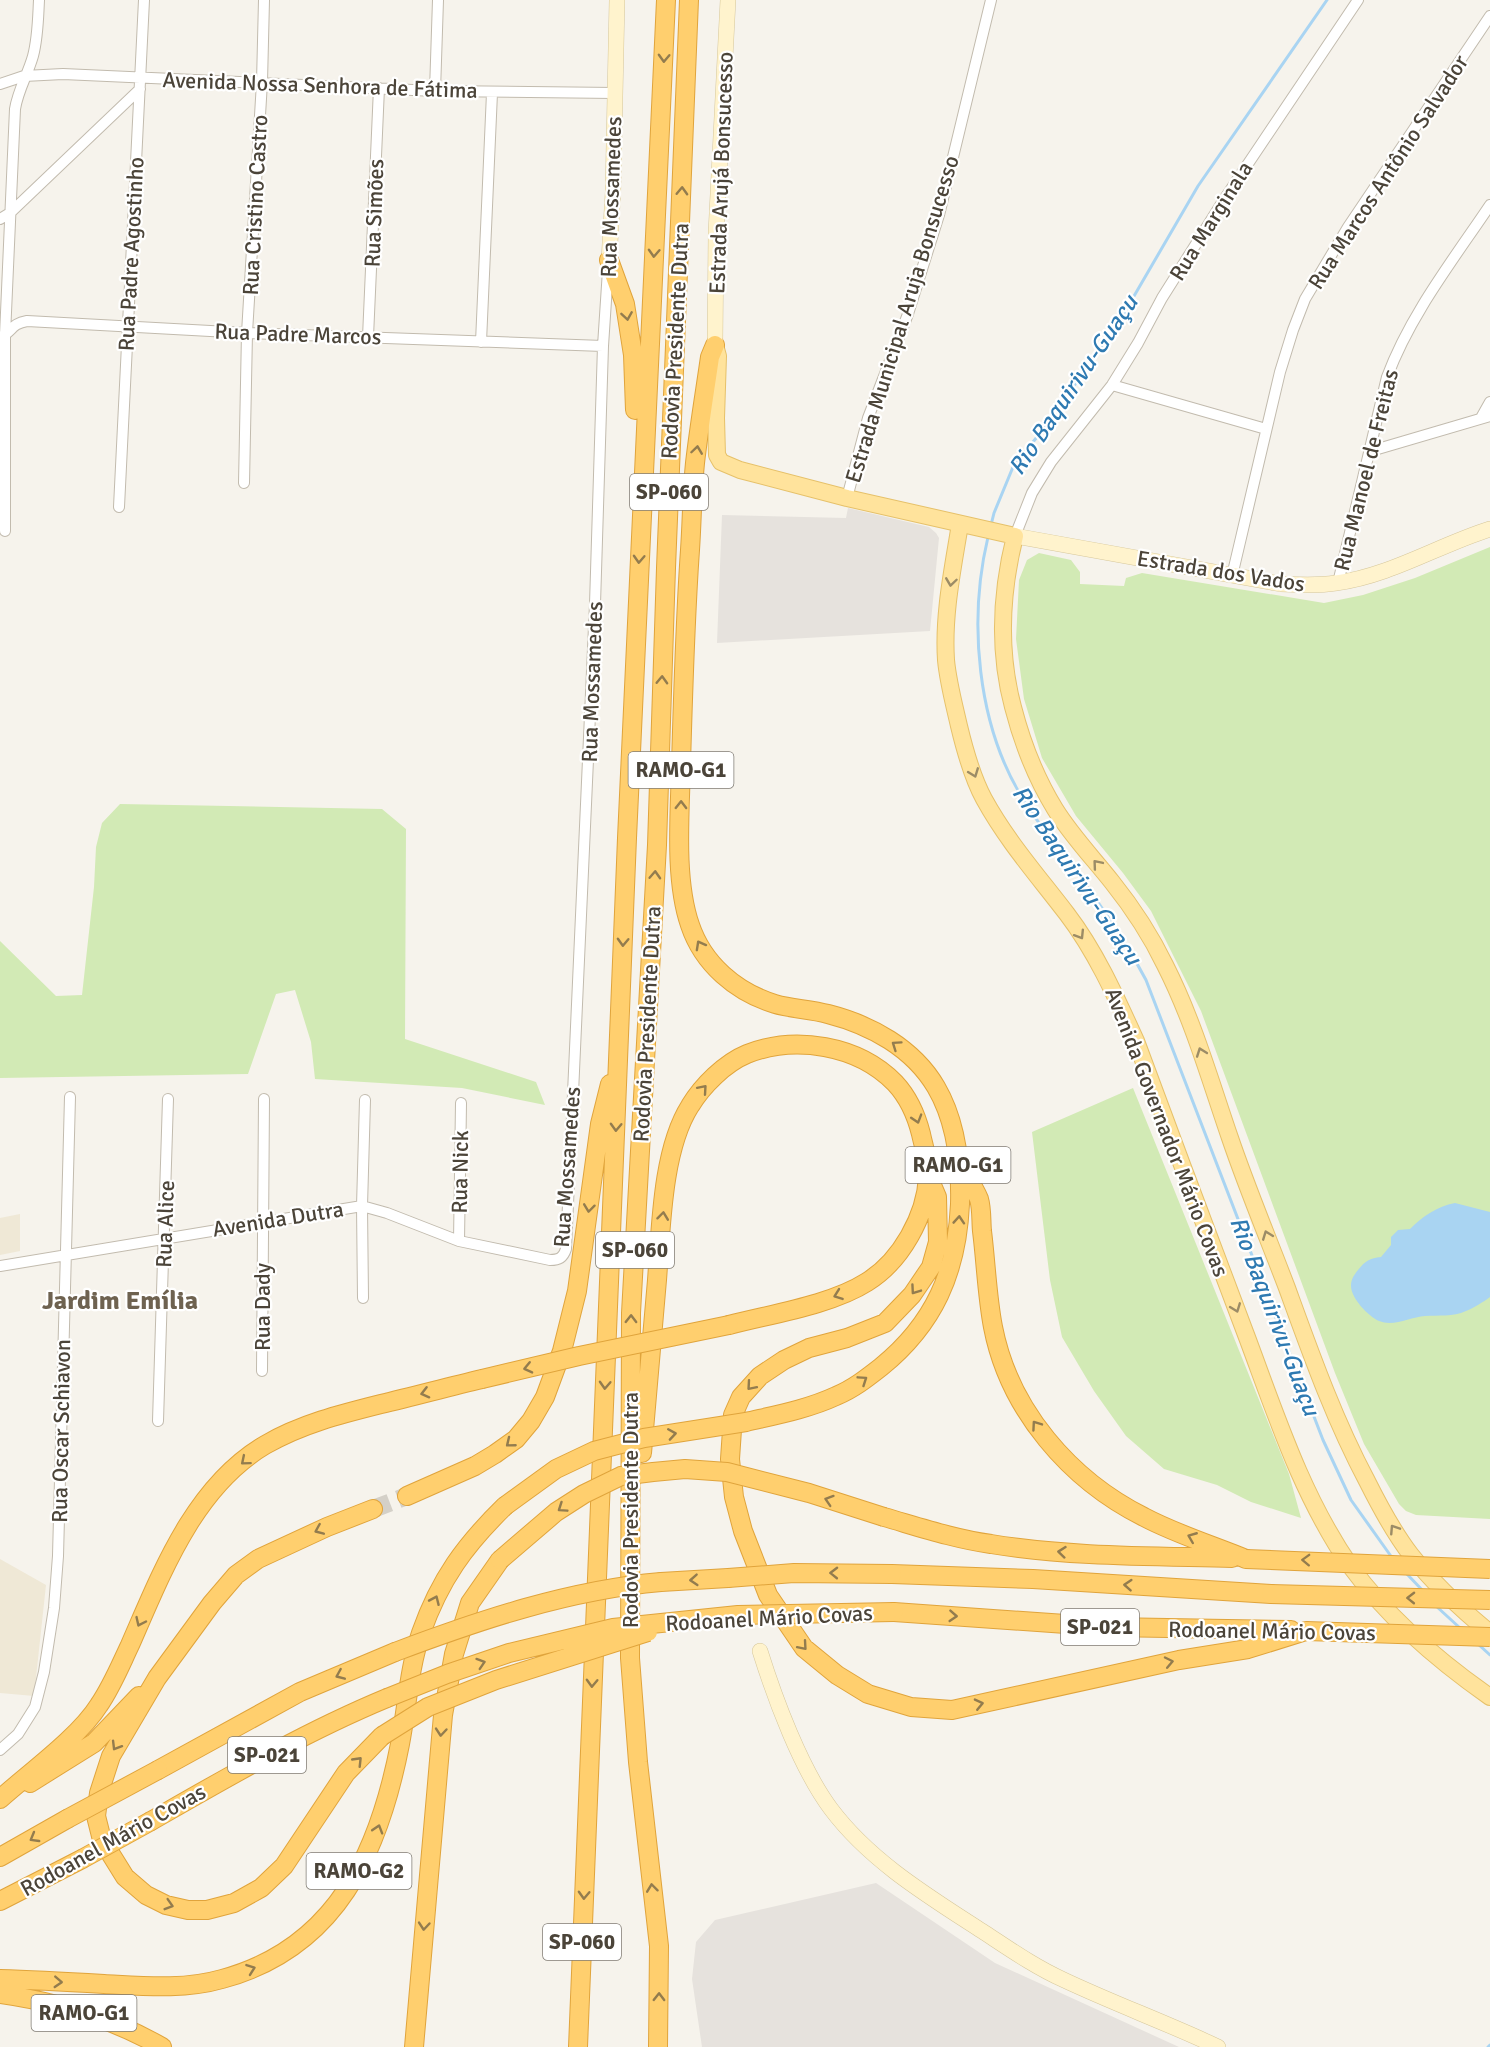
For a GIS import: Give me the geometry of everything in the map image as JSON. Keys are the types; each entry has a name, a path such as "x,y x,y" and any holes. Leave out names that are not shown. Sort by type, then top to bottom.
{"highway":[{"name":"Rodovia Presidente Dutra","path":"578,2047 641,500 666,0"},
{"name":"Rodovia Presidente Dutra","path":"658,2047 659,1946 636,1739 630,1658 631,1313 657,845 689,0"},
{"path":"609,260 625,304 633,355 636,425 632,470 641,500"},
{"name":"RAMO-G1","path":"505,1506 556,1469 594,1451 644,1438 746,1422 810,1406 838,1395 864,1380 897,1354 909,1341 933,1309 947,1281 955,1251 960,1191 958,1162 950,1117 936,1087 917,1063 900,1047 852,1021 776,1004 739,988 717,970 701,949 690,925 681,884 683,655 695,466 710,357 715,345"},
{"path":"0,1799 70,1738 98,1708 116,1677 180,1538 205,1500 224,1479 263,1446 304,1426 335,1416 579,1356 729,1325 824,1300 854,1290 870,1280 902,1248 914,1228 924,1204 928,1176 926,1154 914,1110 905,1096 884,1073 866,1061 841,1051 819,1046 791,1045 766,1048 744,1055 726,1068 705,1086 690,1106 675,1140 668,1173 630,1566"},
{"path":"407,1496 475,1466 495,1454 516,1438 531,1420 545,1397 562,1351 577,1291 600,1124 619,1047"},
{"path":"958,1162 979,1200 993,1328 1001,1353 1012,1384 1026,1410 1048,1442 1083,1479 1107,1496 1145,1518 1246,1558"},
{"path":"928,1176 937,1197 938,1242 931,1267 912,1295 885,1323 847,1338 809,1348 784,1360 760,1376 741,1398 733,1415 730,1459 734,1497 743,1532 768,1595 804,1648 837,1675 868,1694 911,1707 952,1710 1179,1659 1248,1649 1306,1631"},
{"path":"414,2047 443,1715 454,1654 470,1603 500,1560 556,1512 584,1494 621,1476 685,1469 727,1472 809,1493 929,1531 990,1544 1083,1554 1246,1558 1490,1569"},
{"name":"RAMO-G2","path":"0,1979 143,1986 185,1985 221,1980 262,1965 302,1940 329,1914 358,1874 376,1836 399,1746 420,1635 435,1598 449,1571 468,1544 505,1506"},
{"path":"373,1509 301,1538 258,1559 236,1575 183,1641 157,1678 111,1756 99,1793 96,1816 102,1840 125,1877 146,1895 166,1905 188,1910 207,1910 234,1903 261,1888 284,1866 346,1773 382,1736 428,1707 496,1680 641,1635 666,1623"},
{"name":"Rodoanel Mário Covas","path":"0,1857 300,1692 394,1652 471,1623 621,1586 794,1573 892,1574 1033,1579 1270,1594 1490,1600"},
{"name":"Rodoanel Mário Covas","path":"0,1901 82,1859 312,1731 447,1674 509,1653 613,1628 738,1615 894,1612 1108,1627 1490,1635"},
{"path":"0,1799 94,1743 157,1678"},
{"name":"RAMO-G1","path":"0,1994 73,2010 122,2026 162,2047"}],"main road":[{"path":"715,345 718,356 717,455 721,462 740,470 847,498 1007,535 1007,570 1002,618 1005,665 1012,705 1029,758 1055,809 1114,884 1146,929 1165,963 1201,1052 1235,1154 1319,1378 1342,1434 1380,1507 1410,1554 1490,1635"},
{"name":"Avenida Governador Mário Covas","path":"967,526 948,611 946,658 951,694 965,750 983,797 1036,877 1068,915 1113,990 1136,1041 1288,1449 1323,1522 1358,1575 1401,1626 1437,1658 1490,1697"}],"street":[{"path":"5,531 2,336 15,109 18,93 32,58 38,34 39,0"},
{"name":"Rua Padre Agostinho","path":"119,507 144,0"},
{"name":"Rua Cristino Castro","path":"244,483 248,333 262,82 264,0"},
{"path":"435,91 438,0"},
{"name":"Rua Mossamedes","path":"550,1260 558,1260 564,1256 566,1249 595,604 603,346 609,260 616,0"},
{"name":"Estrada Arujá Bonsucesso","path":"715,345 716,233 728,0"},
{"name":"Estrada Municipal Aruja Bonsucesso","path":"847,498 868,418 908,314 939,215 991,0"},
{"name":"Rua Marginala","path":"1007,535 1051,462 1112,386 1187,257 1250,159 1358,0"},
{"name":"Rua Marcos Antônio Salvador","path":"1232,576 1266,429 1293,330 1305,299 1348,227 1490,16"},
{"name":"Avenida Nossa Senhora de Fátima","path":"0,84 24,76 63,74 140,84 262,82 492,93 615,93"},
{"path":"0,219 10,213 140,84"},
{"name":"Rua Simões","path":"369,337 379,88"},
{"path":"481,342 492,93"},
{"name":"Rua Manoel de Freitas","path":"1338,583 1387,377 1396,352 1436,286 1490,205"},
{"name":"Rua Padre Marcos","path":"2,336 16,322 27,321 248,333 603,346"},
{"path":"1112,386 1266,429"},
{"path":"1371,451 1485,417 1490,402"},
{"name":"Estrada dos Vados","path":"1007,535 1281,584 1314,585 1338,583 1395,567 1462,538 1490,529"},
{"name":"Rua Oscar Schiavon","path":"0,1750 18,1734 35,1707 44,1672 54,1608 58,1556 70,1097"},
{"name":"Rua Alice","path":"158,1421 168,1099"},
{"name":"Rua Dady","path":"262,1371 264,1099"},
{"path":"363,1298 362,1206 365,1100"},
{"name":"Rua Nick","path":"459,1241 461,1103"},
{"name":"Avenida Dutra","path":"0,1266 362,1206 387,1213 459,1241 550,1260"},
{"path":"760,1652 775,1697 814,1783 838,1817 862,1843 893,1870 930,1898 1061,1979 1179,2028 1218,2047"}],"shaded area":[{"path":"848,508 929,527 936,533 939,538 930,631 717,643 722,515 846,518"},
{"path":"20,1214 20,1251 0,1255 0,1218"},
{"path":"0,1559 46,1585 34,1696 0,1693"},
{"path":"876,1883 995,1963 1179,2047 702,2047 692,1979 696,1942 715,1920"}],"green space":[{"path":"1490,547 1490,1519 1416,1515 1406,1511 1399,1504 1364,1444 1335,1373 1201,1011 1151,911 1076,816 1042,758 1024,699 1016,639 1019,580 1027,560 1039,553 1071,560 1080,572 1080,584 1124,586 1126,578 1142,573 1324,603 1363,595 1415,578"},
{"path":"120,804 382,809 406,829 405,1039 536,1082 545,1105 462,1088 315,1079 311,1042 295,990 276,994 248,1074 0,1078 0,941 56,996 82,995 96,847 102,823"},
{"path":"1133,1088 1289,1474 1301,1518 1251,1502 1217,1485 1164,1469 1126,1436 1094,1391 1062,1337 1050,1280 1032,1132"}],"water":[{"path":"1455,1203 1490,1212 1490,1297 1456,1314 1425,1316 1390,1323 1375,1319 1365,1311 1354,1296 1351,1284 1355,1274 1368,1260 1381,1257 1391,1245 1391,1237 1398,1230 1410,1229 1430,1213"}],"waterway":[{"name":"Rio Baquirivu-Guaçu","path":"991,525 1013,467 1049,422 1123,315 1198,186 1327,0"},
{"name":"Rio Baquirivu-Guaçu","path":"988,537 982,569 978,637 986,706 1007,770 1028,807 1098,903 1146,980 1323,1440 1351,1500 1393,1559"},
{"name":"Rio Baquirivu-Guaçu","path":"1406,1573 1424,1592"},
{"name":"Rio Baquirivu-Guaçu","path":"1436,1606 1460,1628"},
{"name":"Rio Baquirivu-Guaçu","path":"1478,1644 1490,1655"}],"tunnel":[{"path":"373,1509 407,1496"}],"district":[{"name":"Jardim Emília","path":"120,1301"}]}
